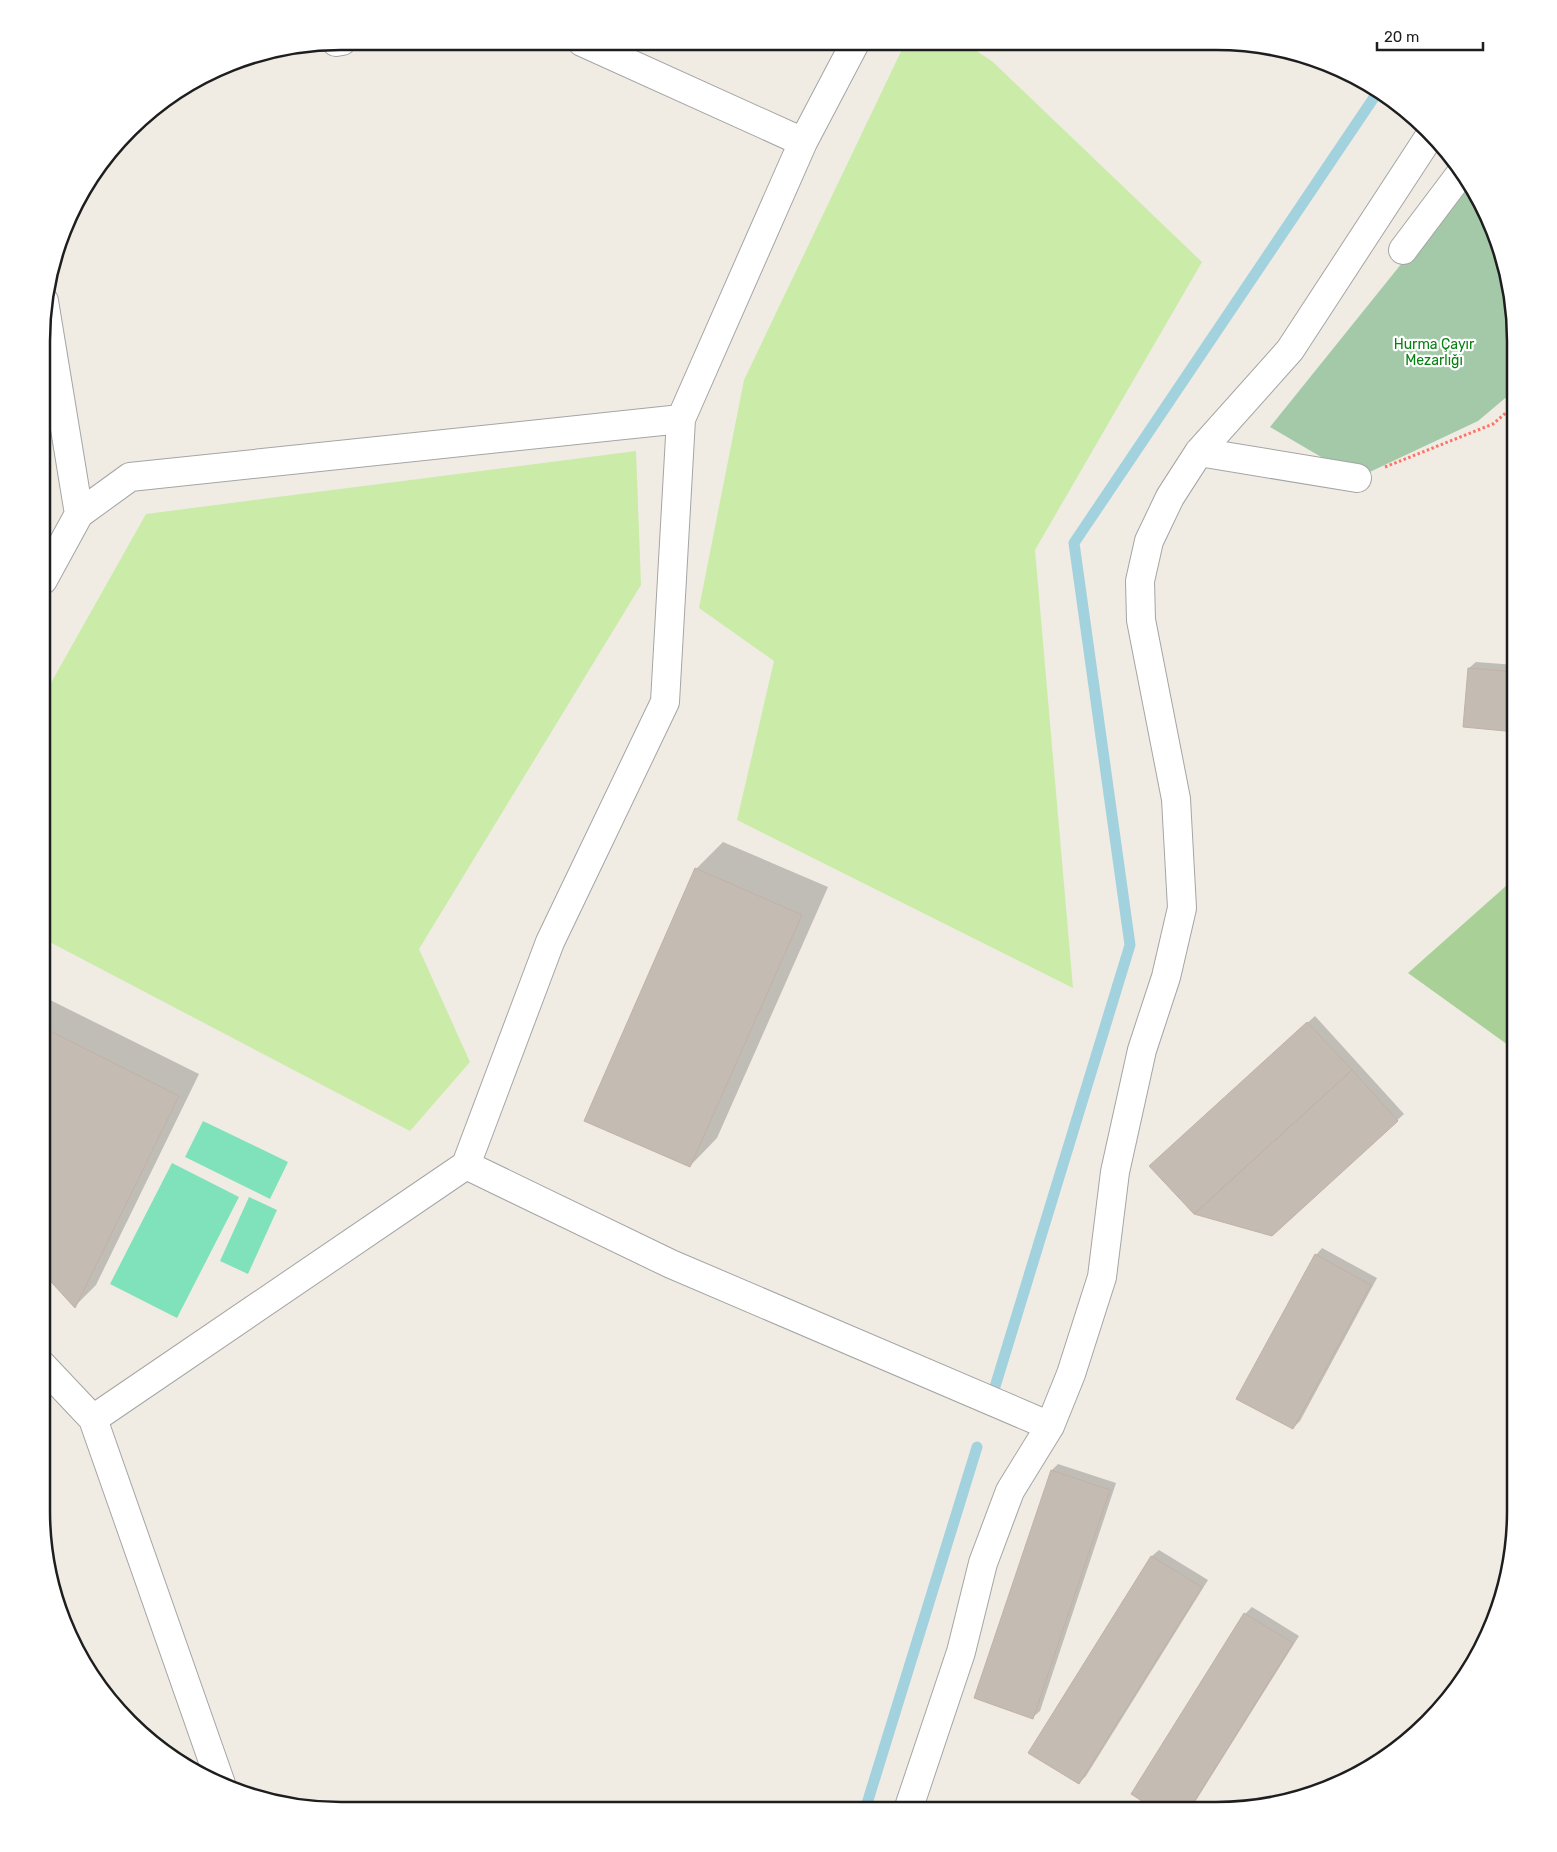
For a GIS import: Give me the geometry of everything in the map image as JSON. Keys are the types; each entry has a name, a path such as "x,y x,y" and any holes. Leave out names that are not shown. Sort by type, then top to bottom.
{"street":[{"path":"600,50 803,142"},
{"path":"93,1419 466,1165 550,942 665,702 681,418 803,142 851,50"},
{"path":"911,1802 961,1652 986,1554 1010,1491 1050,1426 1071,1374 1102,1277 1115,1172 1142,1050 1166,977 1182,908 1176,799 1141,620 1140,581 1149,542 1170,497 1200,452 1290,350 1427,141"},
{"path":"1403,250 1457,178"},
{"path":"50,338 79,514"},
{"path":"50,567 79,514 130,477 681,418"},
{"path":"1200,452 1357,478"},
{"path":"466,1165 672,1264 1050,1426"},
{"path":"50,1373 93,1419 218,1774"}],"path":[{"path":"1357,478 1494,424 1507,412"}],"green space":[{"path":"902,50 975,50 993,62 1202,262 1035,550 1073,988 737,820 774,661 699,608 744,380"},
{"name":"Hurma Çayır Mezarlığı","path":"1463,188 1477,213 1492,248 1505,303 1507,397 1478,421 1357,478 1270,427"},
{"path":"636,451 641,585 419,949 470,1062 410,1131 50,942 50,685 146,514"},
{"path":"1507,885 1507,1044 1408,973"},
{"path":"203,1121 288,1162 270,1199 185,1157"},
{"path":"172,1163 239,1197 177,1318 110,1284"},
{"path":"249,1197 277,1210 248,1274 220,1261"}],"building":[{"path":"1468,668 1507,671 1507,731 1463,727"},
{"path":"695,868 802,915 690,1167 584,1121"},
{"path":"1307,1022 1352,1070 1194,1214 1149,1166"},
{"path":"50,1031 179,1096 75,1308 50,1281"},
{"path":"1352,1070 1398,1121 1272,1236 1194,1214"},
{"path":"1315,1254 1371,1285 1293,1429 1236,1399"},
{"path":"1051,1470 1110,1490 1033,1719 974,1698"},
{"path":"1151,1556 1202,1587 1079,1784 1028,1753"},
{"path":"1244,1613 1293,1643 1194,1802 1144,1802 1131,1794"}],"waterway":[{"path":"994,1390 1130,945 1074,543 1374,97"},
{"path":"867,1802 977,1447"}]}
